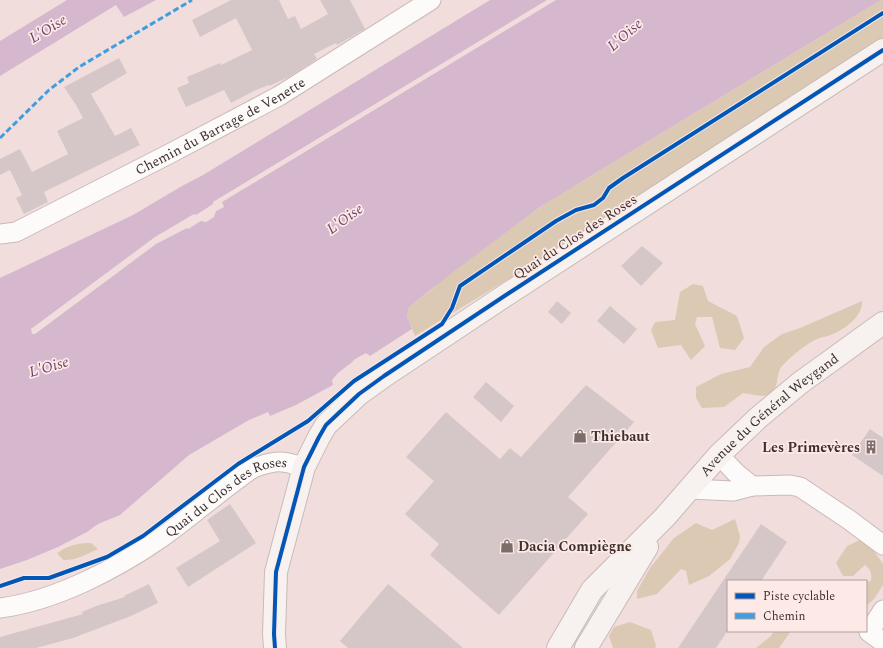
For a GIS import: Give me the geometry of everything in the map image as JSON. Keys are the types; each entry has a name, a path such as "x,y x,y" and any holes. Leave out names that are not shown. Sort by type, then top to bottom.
{"street":[{"name":"Chemin du Barrage de Venette","path":"0,234 16,232 279,96 431,0"},
{"name":"Quai du Clos des Roses","path":"0,608 42,598 75,586 130,559 162,537 253,468 269,463 283,461 304,467 326,425 358,394 509,293 883,50"},
{"name":"Avenue du Général Weygand","path":"558,648 592,590 665,517 719,455 759,417 800,383 883,323"},
{"path":"719,455 735,472 752,486"},
{"path":"275,648 276,572 304,467"},
{"path":"689,489 733,491 752,486 790,485 800,487 848,519 883,545"},
{"name":"Avenue du Général Weygand","path":"586,648 665,517"},
{"path":"876,637 883,610"}],"shaded area":[{"path":"883,0 883,38 569,242 415,336 407,316 409,307 435,287 429,288 564,190 581,182"},
{"path":"693,284 703,286 708,301 737,316 744,338 735,350 720,348 712,317 697,317 695,324 705,346 691,360 681,345 658,348 651,330 655,322 675,320 680,292"},
{"path":"862,301 860,312 848,325 833,334 809,343 786,362 780,369 773,392 760,396 743,393 724,407 702,408 696,398 696,387 721,374 750,367 764,347 782,334 800,328"},
{"path":"735,519 740,536 739,543 730,559 709,576 689,585 686,571 681,569 657,594 637,599 637,591 650,568 674,538 696,523 712,530"},
{"path":"860,540 871,547 883,564 883,585 874,599 867,605 867,582 871,581 870,570 865,565 853,576 843,576 836,563 847,546"},
{"path":"91,543 98,549 81,557 67,560 63,560 57,553 70,546"},
{"path":"630,622 651,630 656,646 655,648 613,648 609,636 614,627"},
{"path":"773,632 790,632 779,648 756,648 771,636"}],"water":[{"name":"L'Oise","path":"67,0 156,0 124,17 116,5 0,76 0,41"},
{"name":"L'Oise","path":"490,0 547,0 213,202 213,204 196,215 194,214 155,237 31,329 32,334 35,334 156,244 187,228 188,229 201,221 206,222 214,217 216,211 224,207 222,202 556,0 881,0 543,205 409,307 407,316 412,329 370,356 366,353 350,362 355,360 338,373 332,380 333,385 296,405 270,416 268,412 249,420 189,455 120,515 98,524 87,532 58,547 0,569 0,278 133,215 203,175"}],"building":[{"path":"231,0 279,0 288,19 295,16 301,29 328,14 320,0 350,0 365,29 337,45 336,43 314,54 317,59 289,77 256,90 231,103 224,90 186,107 177,88 189,83 187,77 220,63 221,65 252,50 236,18 200,37 192,20"},
{"path":"119,58 127,73 91,94 115,136 131,128 140,145 44,192 48,202 24,214 16,198 22,195 10,170 0,175 0,159 20,149 32,172 68,154 57,131 83,118 64,87"},
{"path":"642,246 663,263 641,286 621,266"},
{"path":"557,301 571,313 562,324 548,312"},
{"path":"610,306 637,329 624,344 597,321"},
{"path":"486,382 514,406 501,422 473,397"},
{"path":"586,385 634,422 568,497 588,514 499,615 430,555 439,544 405,514 434,481 406,457 446,412 500,459 510,448 521,457"},
{"name":"Les Primevères","path":"870,429 883,438 883,476 852,455"},
{"path":"230,504 256,543 188,587 176,568 220,541 207,520"},
{"path":"761,524 787,542 762,580 727,580 727,632 716,648 678,648"},
{"path":"149,584 158,603 131,616 73,638 36,648 0,648 0,637 83,614 82,612 125,597 124,596"},
{"path":"388,584 463,648 348,648 340,641"}],"marked path":[{"path":"0,138 49,90 79,67 192,0"}],"cycle path":[{"path":"0,586 24,578 49,578 107,557 143,536 238,464 308,421 354,381 442,324 452,308 460,286 556,221 576,210 594,205 603,198 609,188 623,178 883,13"},
{"path":"275,648 276,572 304,467 326,425 359,394 384,376 883,50"}],"place":[{"name":"Thiebaut","path":"580,436"},
{"name":"Les Primevères","path":"871,447"},
{"name":"Dacia Compiègne","path":"507,546"}]}
